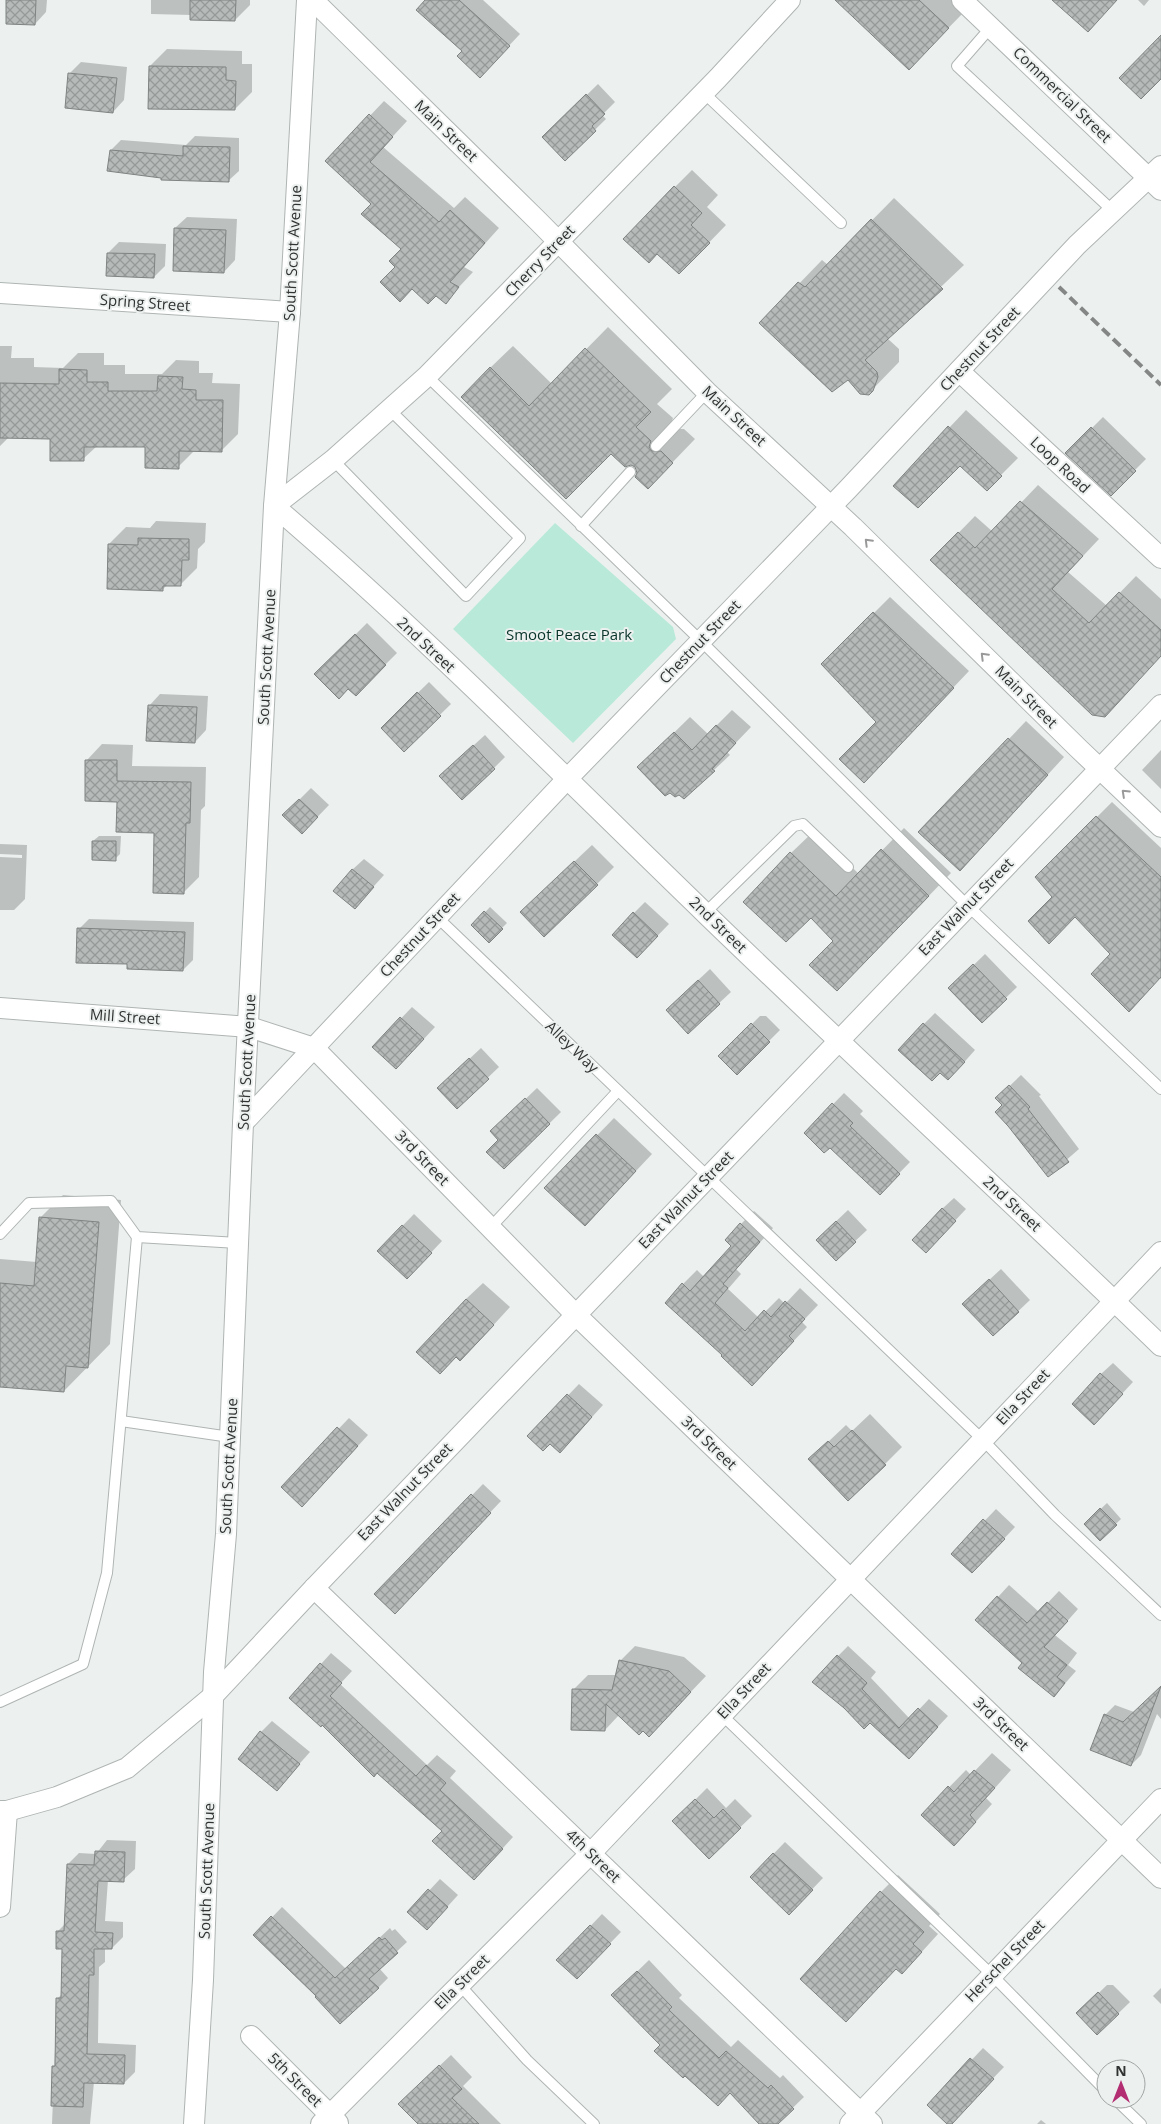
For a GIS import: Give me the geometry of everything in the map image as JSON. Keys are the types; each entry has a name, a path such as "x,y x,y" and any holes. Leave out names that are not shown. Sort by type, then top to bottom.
{"street":[{"name":"South Scott Avenue","path":"194,2124 203,1980 213,1696 226,1534 243,1123 274,506 290,312 307,0"},
{"name":"Main Street","path":"313,0 559,242 707,392 831,506 1098,768 1161,827"},
{"name":"Cherry Street","path":"274,506 333,460 427,376 704,92 790,0"},
{"name":"Commercial Street","path":"962,0 1157,178"},
{"name":"Chestnut Street","path":"243,1123 568,778 831,506 1077,245 1114,212 1157,178"},
{"name":"Spring Street","path":"0,293 290,312"},
{"name":"Loop Road","path":"959,371 1161,558"},
{"name":"2nd Street","path":"274,506 329,553 568,778 838,1041 1161,1346"},
{"name":"East Walnut Street","path":"3,1811 57,1797 127,1768 213,1696 1098,768 1161,705"},
{"name":"Mill Street","path":"0,1008 249,1026"},
{"name":"3rd Street","path":"249,1026 314,1048 576,1315 1161,1878"},
{"name":"Ella Street","path":"330,2121 459,1984 591,1853 1161,1252"},
{"name":"4th Street","path":"314,1588 591,1853 861,2120"},
{"name":"Herschel Street","path":"861,2120 992,1976 1161,1799"},
{"path":"0,1907 3,1811"},
{"name":"5th Street","path":"251,2036 330,2121"}],"lane":[{"path":"990,27 957,66 1114,212"},
{"path":"704,92 841,223"},
{"path":"427,376 701,641 968,906 1161,1089"},
{"path":"656,446 707,392"},
{"path":"333,460 466,596 520,538 390,410"},
{"path":"581,526 630,472"},
{"path":"705,913 794,826 803,824 848,867"},
{"name":"Alley Way","path":"437,918 983,1440 1055,1515 1161,1615"},
{"path":"490,1228 618,1092"},
{"path":"0,1234 29,1203 111,1201 137,1237 107,1573 83,1664 0,1702"},
{"path":"137,1237 238,1244"},
{"path":"120,1421 230,1437"},
{"path":"722,1715 992,1976 1096,2081"},
{"path":"459,1984 527,2060 594,2124"},
{"path":"1125,2109 1140,2124"}],"green space":[{"name":"Smoot Peace Park","path":"555,523 673,627 676,639 573,743 453,629"}],"building":[{"path":"6,0 36,0 35,25 6,24"},
{"path":"190,0 236,0 235,21 190,20"},
{"path":"425,0 459,0 510,46 480,78 457,56 462,51 416,10"},
{"path":"835,0 919,0 949,28 909,70"},
{"path":"1052,0 1117,0 1088,32"},
{"path":"1161,35 1161,79 1141,99 1119,78"},
{"path":"149,66 226,67 226,80 236,81 235,110 148,109"},
{"path":"68,73 117,78 113,113 65,108"},
{"path":"586,94 605,114 592,126 596,131 565,161 542,137"},
{"path":"369,114 393,137 370,162 439,222 450,210 485,243 450,282 459,287 446,304 436,296 428,304 412,289 400,302 380,282 395,267 389,261 401,249 361,214 371,204 325,161"},
{"path":"183,146 230,147 229,182 161,180 161,178 107,171 110,150 183,156"},
{"path":"674,186 702,213 691,225 710,243 679,274 657,254 649,263 623,239"},
{"path":"871,219 943,289 865,360 877,372 878,377 873,391 869,395 860,394 848,380 832,392 759,323 798,282 805,287"},
{"path":"174,228 226,230 224,273 173,271"},
{"path":"107,253 155,254 154,278 106,276"},
{"path":"585,348 651,412 636,427 651,441 649,447 652,451 661,451 673,463 648,489 635,477 637,473 635,467 631,465 625,467 611,454 566,499 461,397 490,367 529,406"},
{"path":"59,369 87,370 87,382 108,382 108,391 157,391 158,376 183,377 182,389 196,390 196,400 223,400 222,452 179,451 179,469 145,468 145,447 84,447 84,461 50,461 50,439 0,438 0,383 59,384"},
{"path":"948,426 1002,476 987,491 960,466 918,508 893,486"},
{"path":"1091,427 1136,471 1111,496 1065,453"},
{"path":"1020,501 1083,556 1052,589 1089,623 1119,592 1161,630 1161,656 1105,717 1092,715 930,560 958,532 975,548"},
{"path":"138,538 189,539 189,560 182,560 181,586 163,586 163,591 107,589 108,544 138,545"},
{"path":"873,612 954,688 864,783 839,759 876,722 821,664"},
{"path":"355,634 386,665 356,696 348,689 339,699 314,674"},
{"path":"417,692 441,716 404,752 381,728"},
{"path":"148,705 197,707 195,743 146,741"},
{"path":"716,725 736,743 712,769 715,771 684,799 679,795 675,797 670,793 665,796 637,767 674,732 692,750"},
{"path":"1008,738 1048,775 960,871 918,832"},
{"path":"473,745 495,769 462,800 439,776"},
{"path":"85,760 117,760 117,781 191,782 190,823 186,823 184,894 153,893 154,833 116,832 117,802 85,801"},
{"path":"299,799 318,817 302,834 282,815"},
{"path":"1096,816 1161,877 1161,977 1129,1012 1091,974 1110,954 1075,917 1049,944 1028,921 1052,897 1035,877"},
{"path":"92,841 116,841 116,861 92,860"},
{"path":"881,849 929,896 837,991 809,965 833,941 811,918 786,942 743,902 790,852 836,896"},
{"path":"574,861 598,885 544,937 520,912"},
{"path":"352,869 374,887 355,909 333,891"},
{"path":"484,911 503,929 489,943 471,925"},
{"path":"633,912 658,936 637,958 612,935"},
{"path":"77,928 185,932 183,971 127,969 127,964 76,963"},
{"path":"973,964 1007,999 982,1023 948,988"},
{"path":"698,980 720,1004 688,1034 666,1010"},
{"path":"400,1017 424,1039 396,1069 372,1047"},
{"path":"751,1023 770,1042 737,1075 718,1056"},
{"path":"923,1023 965,1062 948,1080 940,1073 932,1081 898,1050"},
{"path":"469,1058 489,1079 457,1109 437,1088"},
{"path":"1009,1085 1030,1107 1028,1109 1069,1162 1048,1177 995,1112 1002,1105 995,1098"},
{"path":"525,1098 550,1124 504,1169 486,1152 498,1140 490,1131"},
{"path":"832,1103 853,1123 850,1126 900,1174 880,1195 830,1148 824,1153 804,1133"},
{"path":"596,1134 636,1171 585,1226 544,1188"},
{"path":"942,1208 956,1221 926,1253 912,1240"},
{"path":"39,1217 99,1222 88,1368 66,1366 64,1392 0,1387 0,1283 34,1286"},
{"path":"836,1221 856,1242 836,1261 816,1240"},
{"path":"740,1223 760,1242 723,1284 728,1288 715,1303 745,1331 764,1310 771,1317 785,1301 805,1319 789,1336 794,1341 752,1386 722,1355 665,1303 682,1283 690,1291 731,1246 725,1240"},
{"path":"402,1225 432,1253 407,1279 377,1251"},
{"path":"989,1279 1019,1312 993,1336 962,1304"},
{"path":"466,1299 494,1325 460,1361 456,1357 440,1374 416,1352"},
{"path":"1100,1373 1123,1394 1094,1425 1072,1404"},
{"path":"567,1394 592,1417 560,1453 550,1444 543,1451 527,1436"},
{"path":"337,1427 358,1446 302,1507 281,1487"},
{"path":"852,1430 886,1465 848,1501 808,1459 828,1441 834,1447"},
{"path":"471,1494 491,1513 395,1614 374,1594"},
{"path":"1100,1508 1117,1525 1100,1541 1084,1524"},
{"path":"983,1519 1005,1539 972,1573 951,1554"},
{"path":"997,1596 1027,1623 1047,1602 1068,1621 1044,1647 1067,1665 1057,1677 1065,1683 1054,1697 1018,1668 1022,1663 975,1620"},
{"path":"837,1655 867,1683 862,1689 899,1728 918,1708 938,1727 909,1759 870,1723 864,1729 844,1708 812,1682"},
{"path":"619,1660 669,1671 691,1692 649,1737 643,1731 639,1735 606,1704 605,1731 571,1730 572,1689 612,1690"},
{"path":"320,1663 342,1683 330,1696 416,1776 426,1765 446,1783 440,1790 503,1849 474,1880 432,1841 442,1831 377,1773 374,1777 322,1725 321,1727 289,1698"},
{"path":"1161,1686 1131,1766 1090,1750 1104,1714 1123,1722"},
{"path":"260,1731 300,1764 277,1791 238,1759"},
{"path":"974,1770 995,1788 970,1815 976,1822 954,1846 921,1815 948,1786 954,1792"},
{"path":"695,1799 714,1818 723,1809 741,1828 709,1859 672,1821"},
{"path":"95,1851 125,1852 124,1882 98,1881 95,1932 113,1933 112,1949 94,1949 94,1975 89,1975 87,2054 125,2055 124,2084 84,2083 83,2107 51,2106 52,2066 55,2066 56,1998 61,1998 62,1949 56,1949 56,1931 64,1931 67,1864 94,1865"},
{"path":"773,1853 813,1890 789,1915 750,1877"},
{"path":"428,1889 448,1907 427,1930 407,1912"},
{"path":"880,1891 924,1932 913,1944 922,1952 902,1974 896,1969 846,2022 800,1979"},
{"path":"271,1916 335,1978 379,1937 382,1940 385,1938 398,1953 369,1979 379,1988 340,2024 316,1996 253,1935"},
{"path":"590,1925 611,1944 577,1979 556,1960"},
{"path":"637,1971 672,2007 669,2010 719,2058 726,2051 768,2088 771,2085 794,2109 778,2124 759,2124 730,2093 718,2106 685,2076 683,2078 654,2051 660,2045 611,1995"},
{"path":"1098,1992 1119,2014 1097,2035 1076,2013"},
{"path":"970,2058 994,2079 952,2124 947,2124 927,2105"},
{"path":"439,2065 462,2089 452,2098 479,2124 418,2124 398,2104"}],"railway":[{"path":"1059,287 1161,385"}]}
